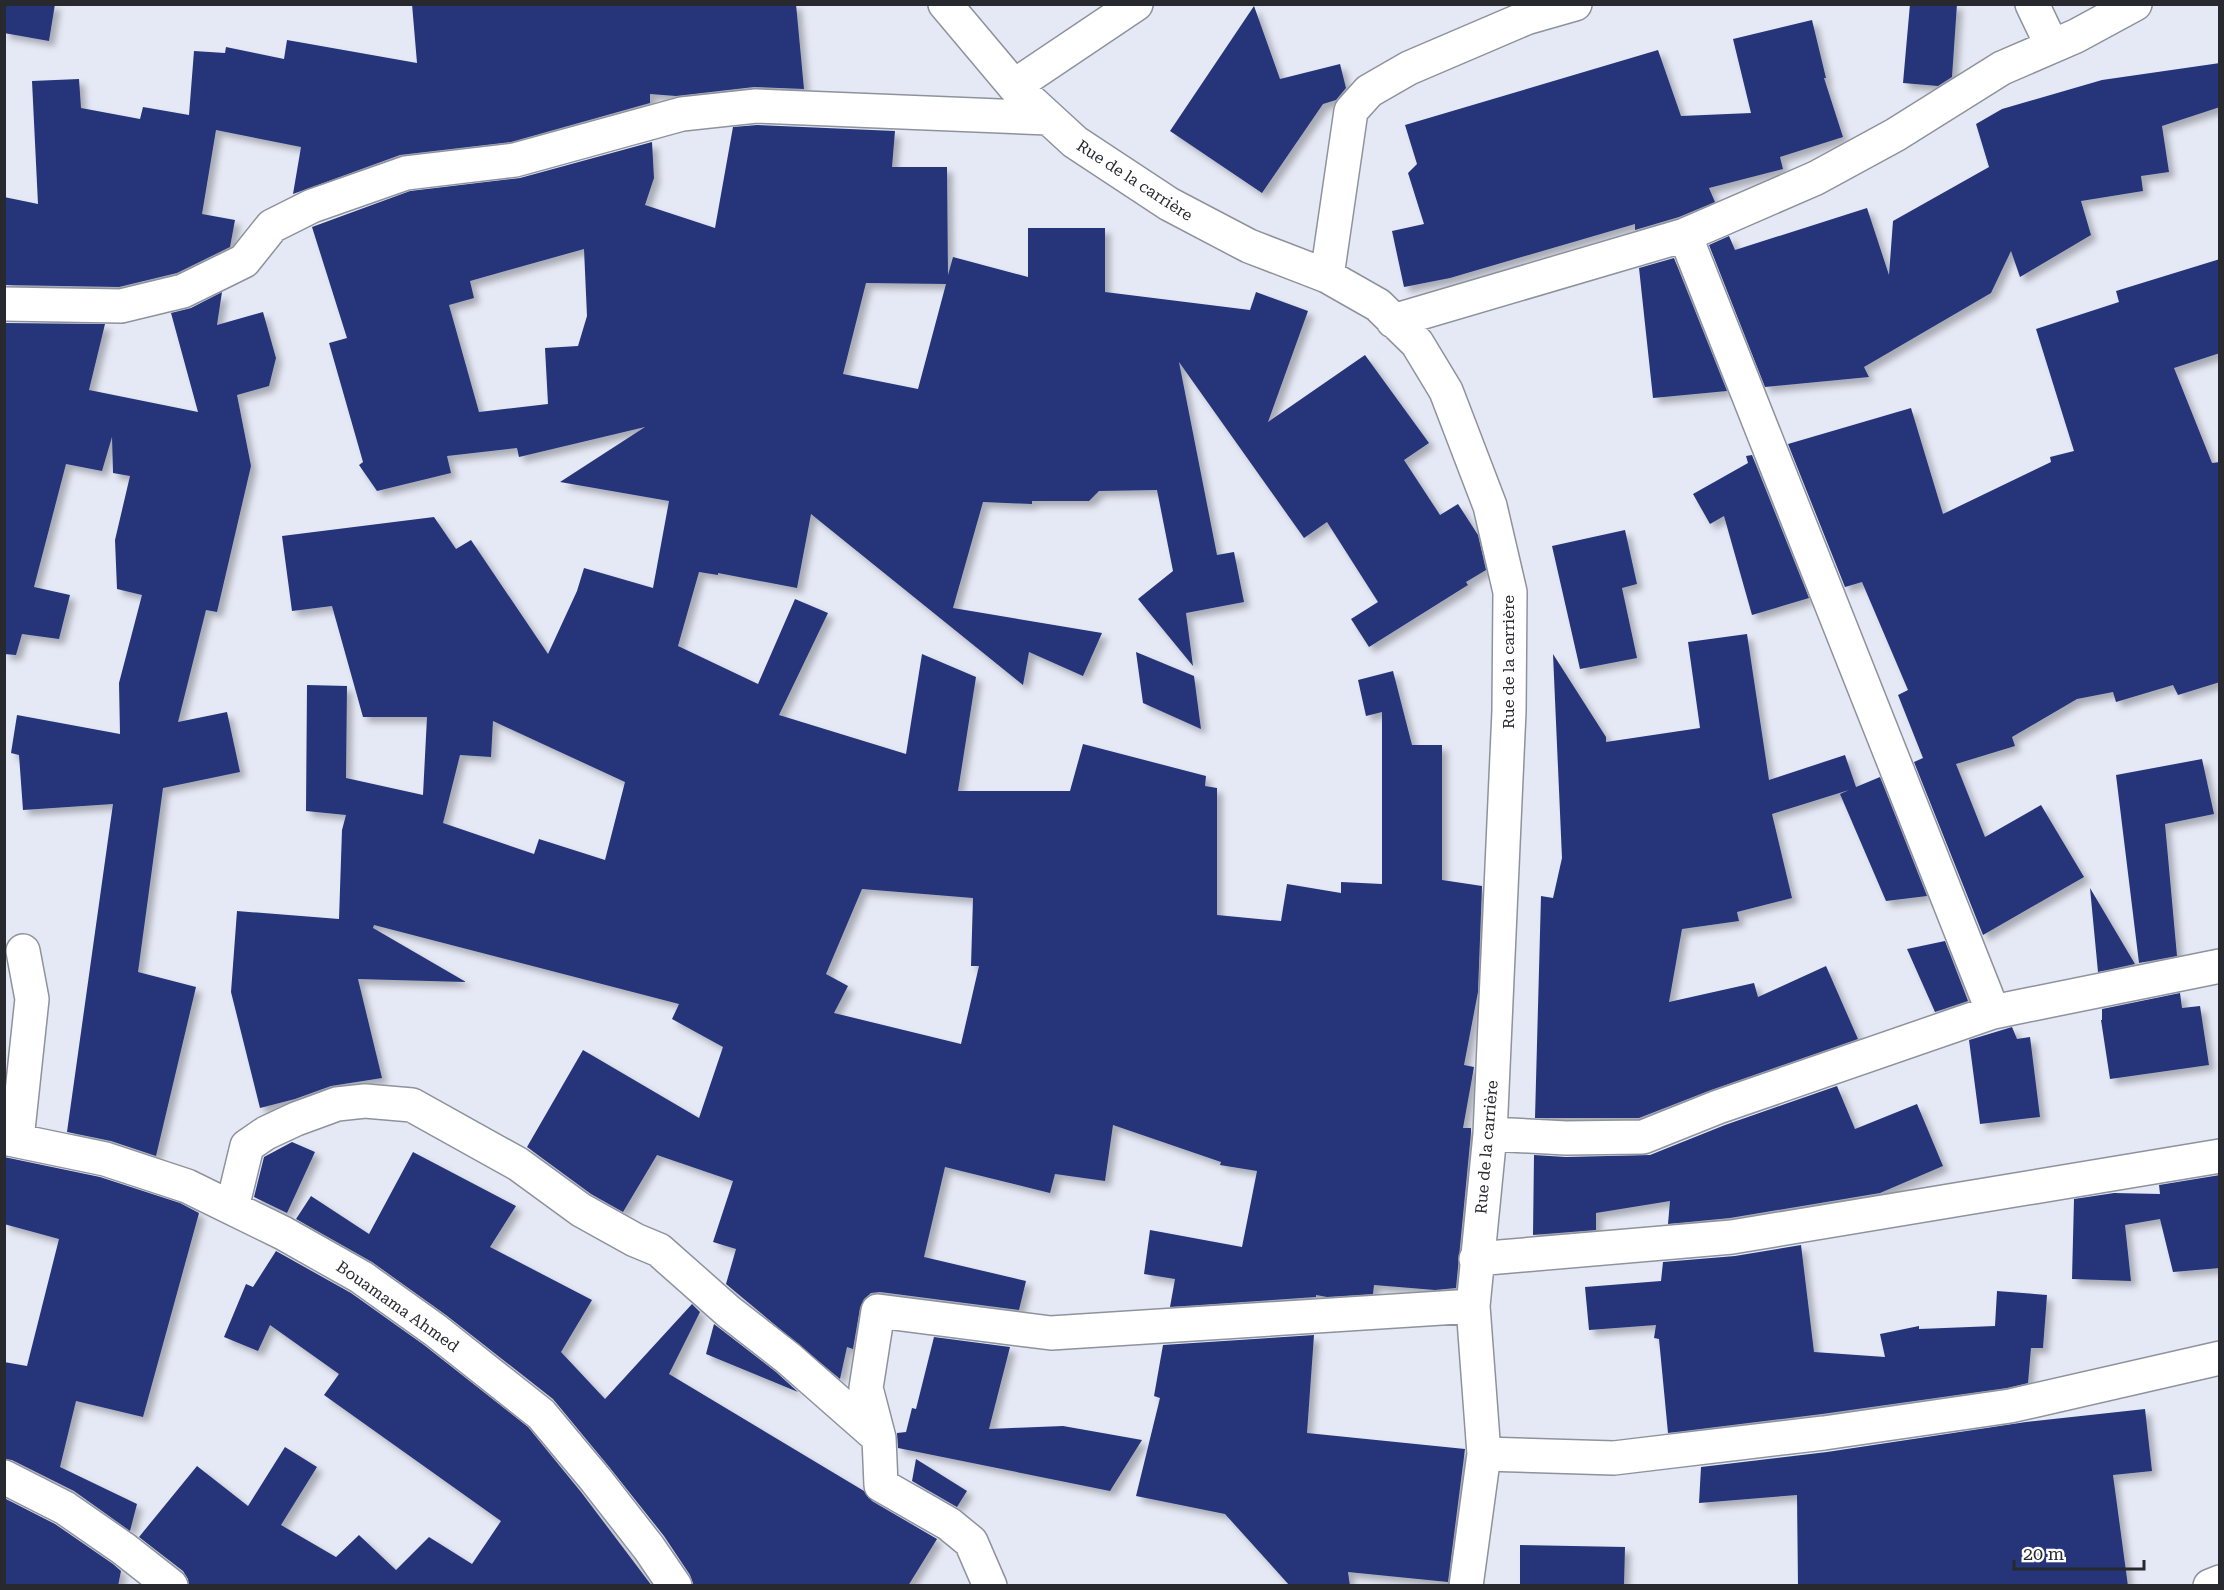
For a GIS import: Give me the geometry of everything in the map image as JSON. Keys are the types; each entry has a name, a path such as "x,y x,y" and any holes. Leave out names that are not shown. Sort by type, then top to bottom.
{"street":[{"name":"Rue de la carrière","path":"945,4 1014,86 1076,142 1168,204 1249,246 1328,276 1378,305 1417,343 1446,391 1490,506 1510,592 1509,711 1490,1134 1473,1306 1484,1454 1466,1586"},
{"path":"1014,86 1136,4"},
{"path":"1328,276 1351,111 1369,91 1409,68 1526,18 1575,4"},
{"path":"2032,4 2052,46"},
{"path":"1393,321 1684,235 1816,178 1895,135 2002,68 2052,46 2135,4"},
{"path":"4,304 121,306 183,291 244,261 272,226 322,202 406,173 514,160 682,114 756,106 1048,118"},
{"path":"1684,235 1992,1012"},
{"path":"11,1138 32,999 23,951"},
{"path":"1490,1134 1566,1138 1643,1137 1718,1107 1992,1012 2220,966"},
{"path":"232,1208 247,1146 266,1133 337,1104 365,1101 412,1105 518,1164 581,1210 635,1240 659,1250 879,1438"},
{"name":"Bouamama Ahmed","path":"11,1138 105,1159 187,1186 284,1233 361,1277 435,1330 541,1414 649,1548 675,1586"},
{"path":"1476,1259 1732,1237 2220,1156"},
{"path":"990,1586 971,1542 949,1524 881,1485 879,1438 866,1388 878,1311 1051,1333 1473,1306"},
{"path":"1484,1454 1614,1458 1824,1433 2010,1406 2220,1358"},
{"path":"4,1477 65,1508 124,1549 171,1586"},
{"path":"2210,1586 2220,1582"}],"building":[{"path":"4,4 55,4 49,41 4,33"},
{"path":"412,4 796,4 804,89 754,87 676,96 650,94 650,103 511,142 400,155 293,194 301,147 216,130 202,214 235,220 230,247 177,273 119,287 4,285 4,197 38,204 32,81 79,79 81,108 140,119 143,107 189,115 194,51 225,53 226,47 284,59 287,40 417,63"},
{"path":"1910,4 1957,4 1952,77 1938,86 1903,83"},
{"path":"1254,6 1280,79 1340,64 1346,88 1336,100 1323,104 1262,193 1170,131"},
{"path":"1812,20 1826,78 1824,78 1843,137 1780,157 1783,169 1709,188 1715,202 1679,217 1635,230 1635,224 1450,278 1404,287 1392,231 1424,224 1408,173 1417,164 1405,125 1658,50 1681,116 1751,113 1733,39"},
{"path":"2220,63 2220,107 2162,126 2169,172 2141,176 2143,191 2081,201 2091,235 2020,277 2011,251 1991,293 1864,367 1869,377 1765,387 1709,245 1729,236 1735,250 1867,208 1889,275 1893,221 1989,167 1976,124 2002,109 2102,80"},
{"path":"757,125 895,131 892,167 947,167 948,275 953,257 1028,277 1028,228 1105,228 1105,292 1250,310 1256,292 1308,311 1268,422 1365,355 1429,443 1404,460 1440,515 1458,504 1478,535 1486,570 1466,582 1468,585 1369,647 1351,619 1378,602 1327,522 1304,538 1179,362 1217,555 1234,552 1244,602 1186,613 1193,666 1138,599 1173,571 1157,490 1099,491 1089,501 1032,501 1032,504 983,502 953,608 1102,633 1083,676 1029,652 1023,685 811,514 797,588 718,573 718,575 699,572 678,646 758,684 795,599 828,613 779,715 906,754 922,654 976,677 958,791 1070,791 1083,744 1206,776 1205,786 1217,788 1217,915 1281,921 1287,884 1341,893 1341,882 1382,884 1382,712 1366,716 1358,680 1393,671 1412,745 1442,745 1442,880 1482,886 1478,992 1464,1065 1474,1067 1463,1128 1471,1128 1471,1133 1456,1288 1435,1290 1374,1285 1373,1294 1327,1297 1316,1295 1316,1297 1170,1307 1175,1279 1144,1274 1150,1230 1242,1247 1257,1171 1220,1165 1221,1162 1113,1125 1105,1181 1055,1174 1050,1193 945,1167 924,1257 1026,1281 1019,1310 880,1292 871,1293 864,1299 860,1308 853,1349 847,1347 840,1379 726,1284 736,1249 713,1242 733,1181 657,1155 623,1212 591,1194 527,1147 583,1050 699,1118 723,1047 672,1019 679,1004 374,925 373,928 466,982 358,979 382,1078 331,1086 260,1108 231,992 237,911 339,919 342,830 346,815 306,811 307,685 347,686 346,778 423,795 427,717 363,717 332,606 292,611 282,536 434,517 456,549 471,540 548,654 577,591 584,568 653,588 669,501 560,482 645,427 519,457 517,448 447,456 451,473 377,491 359,465 363,462 329,343 347,338 312,227 410,191 520,178 652,142 654,178 645,205 715,228 733,127","holes":["584,249 587,316 578,346 545,348 548,404 479,412 449,305 474,298 470,281","866,283 946,284 918,389 843,374","493,721 625,782 605,860 539,839 534,854 443,823 460,755 491,757","862,889 973,898 971,966 979,966 961,1044 834,1013 848,986 826,974"]},
{"path":"1674,258 1727,391 1653,398 1639,268"},
{"path":"2220,259 2220,353 2174,368 2212,463 2220,462 2220,682 2178,695 2173,685 2116,702 2113,692 2077,699 2012,737 2015,746 1956,764 1985,837 2041,805 2084,877 1983,935 1914,762 1923,758 1898,695 1908,690 1862,582 1845,587 1788,444 1911,408 1943,514 2051,462 2050,457 2074,451 2036,329 2119,302 2116,291"},
{"path":"222,292 217,325 263,312 276,358 269,386 237,395 251,466 217,612 206,610 178,722 227,712 240,772 163,788 138,972 196,987 156,1156 111,1141 67,1132 113,804 23,810 19,755 11,753 17,715 120,734 119,683 142,595 117,589 115,540 130,476 113,473 112,437 102,471 66,464 34,587 70,595 59,639 22,634 16,655 4,654 4,323 105,324 89,390 198,412 171,313 191,308"},
{"path":"1752,455 1809,598 1752,615 1724,516 1710,524 1693,494 1748,463 1746,456"},
{"path":"1625,530 1637,584 1622,588 1637,658 1580,669 1552,546"},
{"path":"1747,634 1769,780 1845,755 1856,787 1880,777 1927,896 1886,901 1840,794 1849,790 1772,814 1792,898 1737,912 1739,921 1682,929 1669,1002 1754,983 1758,997 1826,966 1858,1039 1711,1090 1639,1118 1535,1118 1541,896 1553,898 1562,858 1553,654 1606,737 1606,742 1700,728 1688,642"},
{"path":"1136,652 1194,676 1201,729 1143,703"},
{"path":"2202,759 2214,814 2165,824 2177,956 2139,963 2116,775"},
{"path":"2090,888 2135,964 2098,972"},
{"path":"1945,941 1968,1001 1935,1012 1907,949"},
{"path":"2180,993 2182,1008 2200,1006 2209,1065 2110,1079 2101,1020 2102,1009"},
{"path":"2012,1027 2017,1039 2030,1037 2040,1117 1980,1124 1969,1040"},
{"path":"1837,1086 1855,1129 1917,1104 1943,1166 1880,1193 1730,1218 1668,1224 1670,1201 1596,1213 1596,1230 1533,1235 1534,1155 1566,1157 1650,1155 1725,1125"},
{"path":"292,1142 315,1152 287,1213 254,1197 264,1157"},
{"path":"413,1152 516,1206 490,1247 592,1300 561,1352 605,1399 692,1304 700,1312 669,1374 864,1491 872,1501 937,1539 908,1586 694,1586 690,1575 664,1536 553,1399 446,1315 372,1262 296,1219 311,1196 369,1234"},
{"path":"4,1157 100,1177 180,1203 199,1213 143,1417 76,1401 60,1467 137,1504 130,1531 74,1491 12,1460 4,1459 4,1362 27,1366 59,1239 4,1224"},
{"path":"2220,1175 2220,1268 2173,1272 2160,1219 2125,1225 2131,1281 2072,1279 2074,1199 2114,1193 2160,1194 2159,1185"},
{"path":"1801,1245 1814,1352 1885,1357 1880,1334 1919,1326 1919,1329 1995,1326 1997,1291 2047,1295 2043,1348 2031,1348 2028,1383 2007,1388 1822,1414 1668,1433 1659,1339 1654,1338 1656,1325 1589,1330 1585,1287 1661,1281 1663,1262 1735,1256"},
{"path":"276,1251 351,1293 424,1345 528,1427 581,1492 652,1586 189,1586 183,1571 139,1537 197,1466 248,1506 285,1447 317,1467 281,1525 336,1557 359,1535 396,1570 429,1537 472,1564 501,1521 324,1395 339,1374 270,1325 258,1351 224,1337 246,1284 253,1287"},
{"path":"714,1324 776,1372 798,1392 706,1354"},
{"path":"1314,1335 1307,1433 1465,1449 1448,1582 1348,1572 1350,1586 1290,1586 1225,1514 1136,1496 1160,1398 1154,1396 1163,1345"},
{"path":"934,1337 1010,1347 989,1429 1063,1426 1142,1440 1110,1491 898,1448 897,1433 906,1432 912,1408 916,1409"},
{"path":"2145,1409 2152,1471 2113,1475 2128,1586 1798,1586 1797,1495 1699,1503 1701,1467 1827,1452 2026,1422"},
{"path":"916,1459 967,1491 957,1507 912,1481"},
{"path":"4,1498 55,1524 113,1564 121,1571 118,1586 4,1586"},
{"path":"1520,1545 1625,1547 1624,1586 1520,1586"}]}
